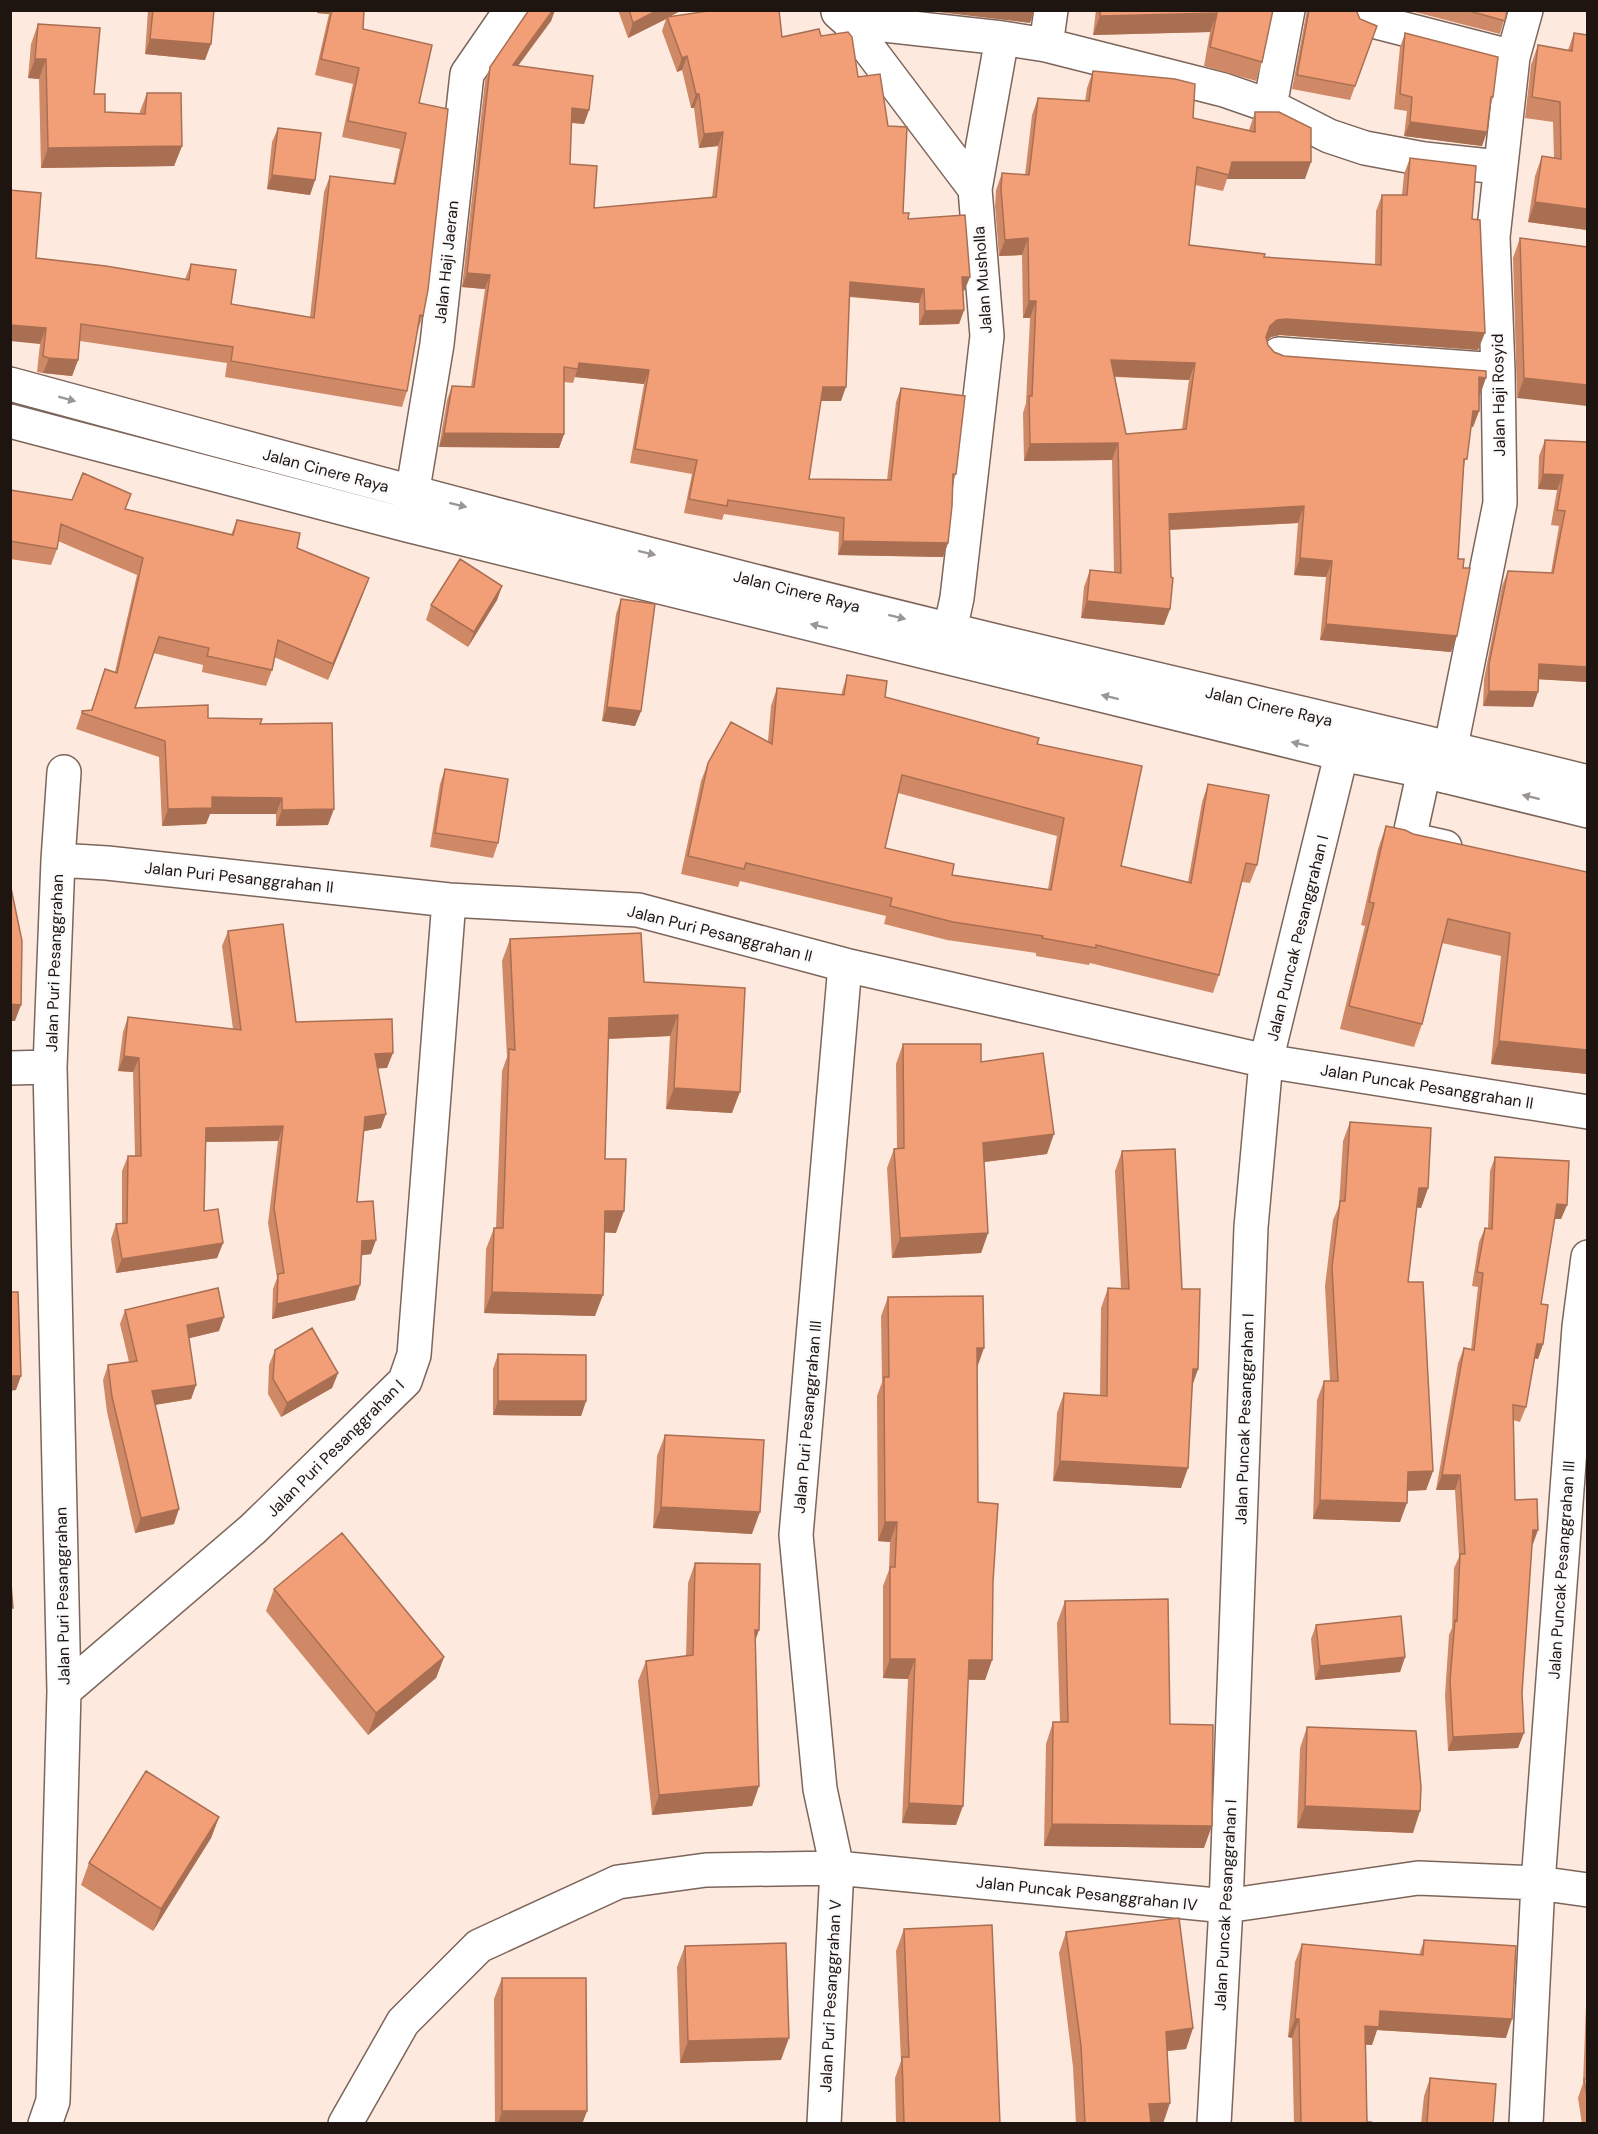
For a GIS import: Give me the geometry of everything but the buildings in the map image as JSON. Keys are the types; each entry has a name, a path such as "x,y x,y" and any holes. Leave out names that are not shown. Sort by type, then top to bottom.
{"street":[{"name":"Jalan Haji Jaeran","path":"409,509 437,344 467,74 511,10"},
{"path":"1046,45 1051,10"},
{"path":"1270,106 1288,10"},
{"name":"Jalan Haji Rosyid","path":"1476,854 1409,839 1440,765 1500,503 1493,237 1513,57 1526,10"},
{"path":"842,16 1046,45 1224,90 1270,106 1329,136 1365,148 1424,159 1499,167"},
{"path":"842,16 975,189"},
{"path":"1369,20 1513,57"},
{"name":"Jalan Musholla","path":"950,630 957,598 987,336 975,189 1002,38"},
{"path":"1493,237 1528,242"},
{"path":"1279,354 1498,370"},
{"name":"Jalan Cinere Raya","path":"10,384 409,509 1345,740"},
{"name":"Jalan Cinere Raya","path":"10,421 950,630 1440,765 1587,811"},
{"name":"Jalan Puncak Pesanggrahan I","path":"1214,2124 1226,1906 1251,1227 1266,1061 1345,740"},
{"name":"Jalan Cinere Raya","path":"1440,765 1587,782"},
{"name":"Jalan Puri Pesanggrahan","path":"45,2124 53,2101 64,1691 50,1067 58,860 64,772"},
{"name":"Jalan Puri Pesanggrahan II","path":"58,860 106,863 449,900 638,910 846,965 1266,1061"},
{"name":"Jalan Puri Pesanggrahan I","path":"64,1691 253,1529 405,1381 414,1355 449,900"},
{"name":"Jalan Puri Pesanggrahan III","path":"837,1868 820,1789 796,1535 846,965"},
{"name":"Jalan Puncak Pesanggrahan II","path":"1266,1061 1587,1112"},
{"name":"Jalan Puri Pesanggrahan","path":"10,1068 50,1067"},
{"name":"Jalan Puncak Pesanggrahan III","path":"1526,2124 1538,1883 1579,1327 1587,1257"},
{"name":"Jalan Puncak Pesanggrahan IV","path":"345,2124 403,2022 479,1946 618,1882 706,1870 837,1868 1226,1906 1418,1878 1538,1883 1587,1890"},
{"name":"Jalan Puri Pesanggrahan V","path":"824,2124 837,1868"}]}
